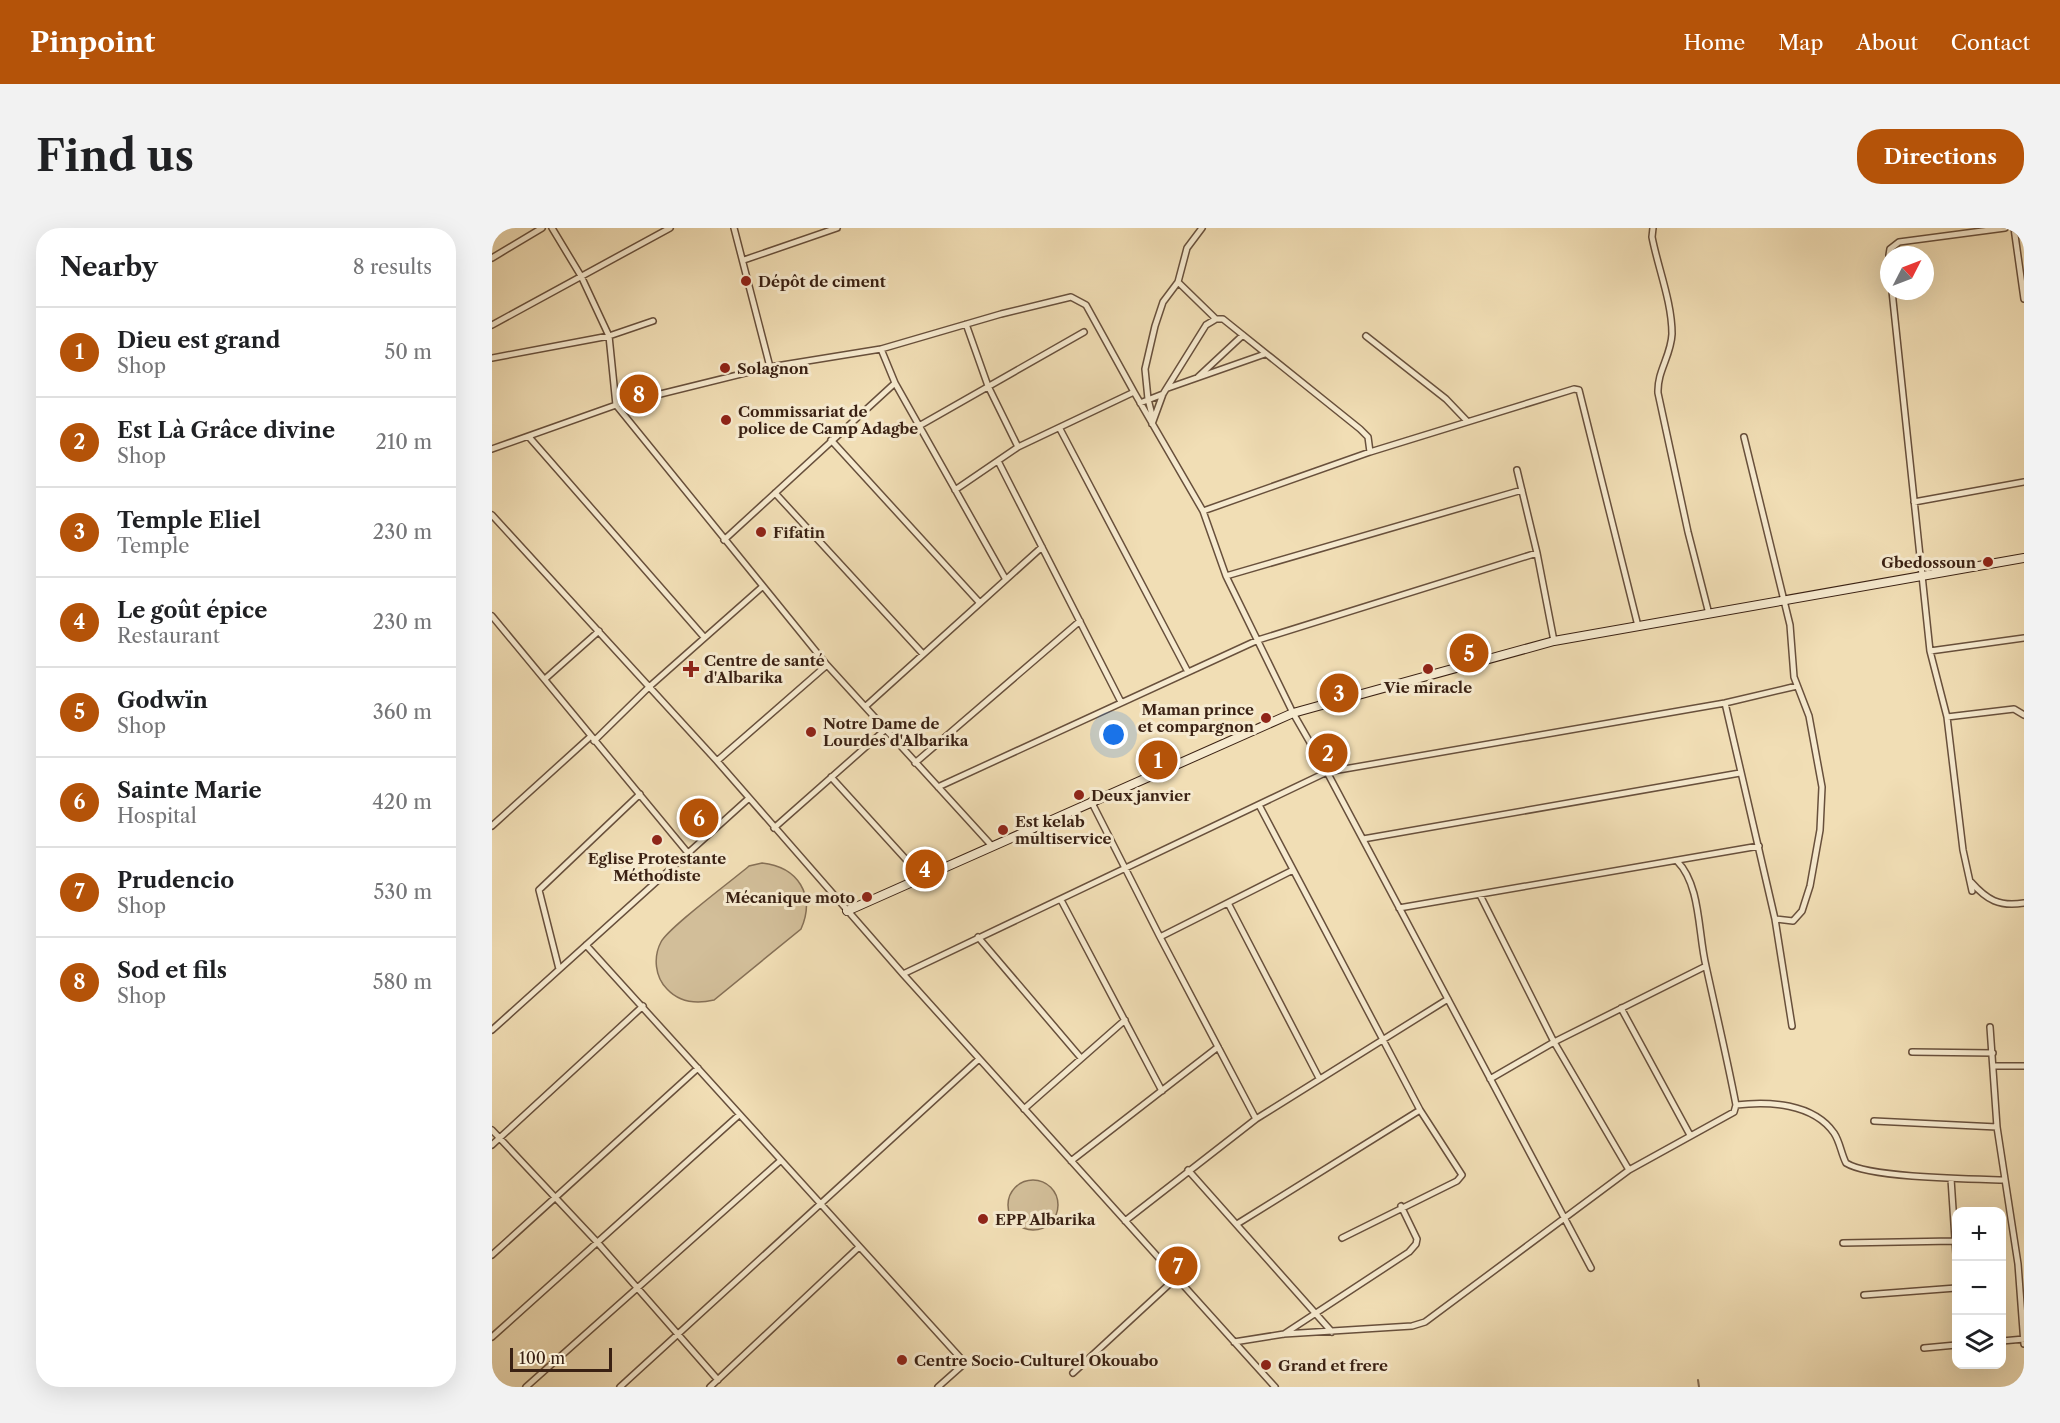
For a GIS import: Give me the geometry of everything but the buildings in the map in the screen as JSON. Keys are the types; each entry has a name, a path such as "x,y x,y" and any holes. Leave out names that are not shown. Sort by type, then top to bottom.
{"street":[{"path":"492,258 542,228"},
{"path":"552,228 581,276 609,336 616,405 827,665 992,846"},
{"path":"492,325 661,230 670,228"},
{"path":"734,228 770,367"},
{"path":"744,260 837,228"},
{"path":"1153,419 1145,369 1155,326 1163,302 1178,282 1187,248 1202,228"},
{"path":"1653,228 1652,237 1671,321 1672,336 1670,351 1658,377 1658,393 1688,532 1709,614"},
{"path":"1894,246 1899,242 2005,228"},
{"path":"2014,228 2024,299"},
{"path":"1178,282 1216,319"},
{"path":"492,449 616,405 770,367 881,349 1055,300 1071,297 1086,305 1152,426 1203,511 1226,576 1293,712 1592,1268"},
{"path":"1893,300 1930,651 1947,717 1963,850 1972,891"},
{"path":"1152,426 1163,394 1206,325 1216,319 1223,319 1360,429 1368,437 1370,452"},
{"path":"492,358 609,336 653,321"},
{"path":"966,324 988,386 1018,447"},
{"path":"919,426 1084,332"},
{"path":"1197,378 1243,335"},
{"path":"1366,336 1446,399 1467,421"},
{"path":"881,349 895,383 1005,578"},
{"path":"1168,388 1265,354"},
{"path":"724,540 895,383"},
{"path":"1203,511 1370,452 1574,389 1579,390 1638,626"},
{"path":"955,490 1018,447 1134,392"},
{"path":"1140,403 1163,394"},
{"path":"1060,429 1188,672"},
{"path":"529,437 704,637"},
{"path":"1744,437 1790,625 1794,677 1809,716 1822,787 1820,830 1810,886 1802,911 1793,921 1775,920"},
{"path":"831,440 979,602"},
{"path":"998,461 1121,702"},
{"path":"1517,470 1537,553 1554,641"},
{"path":"1914,502 2024,482"},
{"path":"1226,576 1522,490"},
{"path":"775,493 923,654"},
{"path":"492,515 717,761 903,974 1275,1387"},
{"path":"866,706 1005,578 1042,547"},
{"path":"938,787 1258,640 1537,553"},
{"path":"848,911 1293,712 1554,641 2024,558"},
{"path":"492,826 762,587"},
{"path":"492,616 688,853"},
{"path":"915,763 1080,621"},
{"path":"545,679 599,631"},
{"path":"1930,651 2024,638"},
{"path":"717,761 827,665"},
{"path":"903,974 1327,772 1725,703 1797,686"},
{"path":"1725,703 1740,772 1760,846 1775,920 1792,1026"},
{"path":"1947,717 2014,709 2024,715"},
{"path":"774,828 886,729"},
{"path":"1363,839 1740,772"},
{"path":"831,777 922,877"},
{"path":"559,969 539,890 640,794"},
{"path":"492,1030 748,799"},
{"path":"1091,801 1256,1119"},
{"path":"1259,805 1420,1110 1462,1175 1456,1181 1401,1206 1342,1238"},
{"path":"1400,908 1760,846"},
{"path":"1234,1342 1284,1334 1412,1326 1425,1322 1629,1170 1734,1112 1736,1105 1724,1040 1706,966 1694,897 1686,873 1677,861"},
{"path":"1160,937 1293,870"},
{"path":"1970,880 1983,895 1998,904 2024,903"},
{"path":"1480,895 1554,1042 1629,1170"},
{"path":"1061,900 1162,1091"},
{"path":"1228,903 1319,1078"},
{"path":"978,937 1082,1058"},
{"path":"586,945 965,1363 938,1387"},
{"path":"1490,1079 1554,1042 1706,966"},
{"path":"1125,1221 1256,1119 1448,999"},
{"path":"492,1145 643,1006"},
{"path":"1621,1008 1690,1135"},
{"path":"1024,1109 1125,1020"},
{"path":"1990,1027 1997,1127 2004,1180 2021,1264 2024,1341 2006,1341"},
{"path":"1071,1161 1218,1047"},
{"path":"1912,1052 1993,1053"},
{"path":"620,1387 979,1059"},
{"path":"1994,1066 2024,1066"},
{"path":"492,1255 698,1068"},
{"path":"1736,1105 1756,1103 1794,1107 1818,1118 1833,1131 1845,1160 1854,1167 1951,1179 2004,1180"},
{"path":"1237,1224 1420,1110"},
{"path":"492,1337 739,1115"},
{"path":"1874,1121 1997,1127"},
{"path":"492,1130 557,1197 718,1380"},
{"path":"526,1387 780,1161"},
{"path":"1188,1170 1332,1332"},
{"path":"1951,1179 1952,1207"},
{"path":"1284,1334 1409,1252 1417,1239 1401,1206"},
{"path":"1843,1243 1952,1241"},
{"path":"710,1387 859,1247"},
{"path":"1074,1372 1176,1278"},
{"path":"1864,1294 1952,1288"},
{"path":"1924,1348 1952,1345"}],"shaded area":[{"path":"762,863 785,870 801,885 806,905 801,929 714,1000 689,1001 672,994 660,979 656,967 661,942 688,915 749,866"},
{"path":"1028,1180 1038,1180 1051,1187 1058,1200 1058,1210 1051,1223 1038,1230 1028,1230 1019,1226 1012,1219 1008,1210 1008,1200 1012,1191 1019,1184"}],"waterway":[{"path":"1698,1380 1699,1387"}],"place":[{"name":"Dépôt de ciment","path":"746,281"},
{"name":"Solagnon","path":"725,368"},
{"name":"Sod et fils","path":"639,394"},
{"name":"Commissariat de police de Camp Adagbe","path":"726,420"},
{"name":"Fifatin","path":"761,532"},
{"name":"Gbedossoun","path":"1988,562"},
{"name":"Godwïn","path":"1469,653"},
{"name":"Centre de santé d'Albarika","path":"691,669"},
{"name":"Vie miracle","path":"1428,669"},
{"name":"Temple Eliel","path":"1339,693"},
{"name":"Maman prince et compargnon","path":"1266,718"},
{"name":"Notre Dame de Lourdes d'Albarika","path":"811,732"},
{"name":"Est Là Grâce divine","path":"1328,753"},
{"name":"Dieu est grand","path":"1158,760"},
{"name":"Deux janvier","path":"1079,795"},
{"name":"Sainte Marie","path":"699,818"},
{"name":"Est kelab multiservice","path":"1003,830"},
{"name":"Eglise Protestante Méthodiste","path":"657,840"},
{"name":"Le goût épice","path":"925,869"},
{"name":"Mécanique moto","path":"867,897"},
{"name":"EPP Albarika","path":"983,1219"},
{"name":"Prudencio","path":"1178,1266"},
{"name":"Centre Socio-Culturel Okouabo","path":"902,1360"},
{"name":"Grand et frere","path":"1266,1365"}]}
